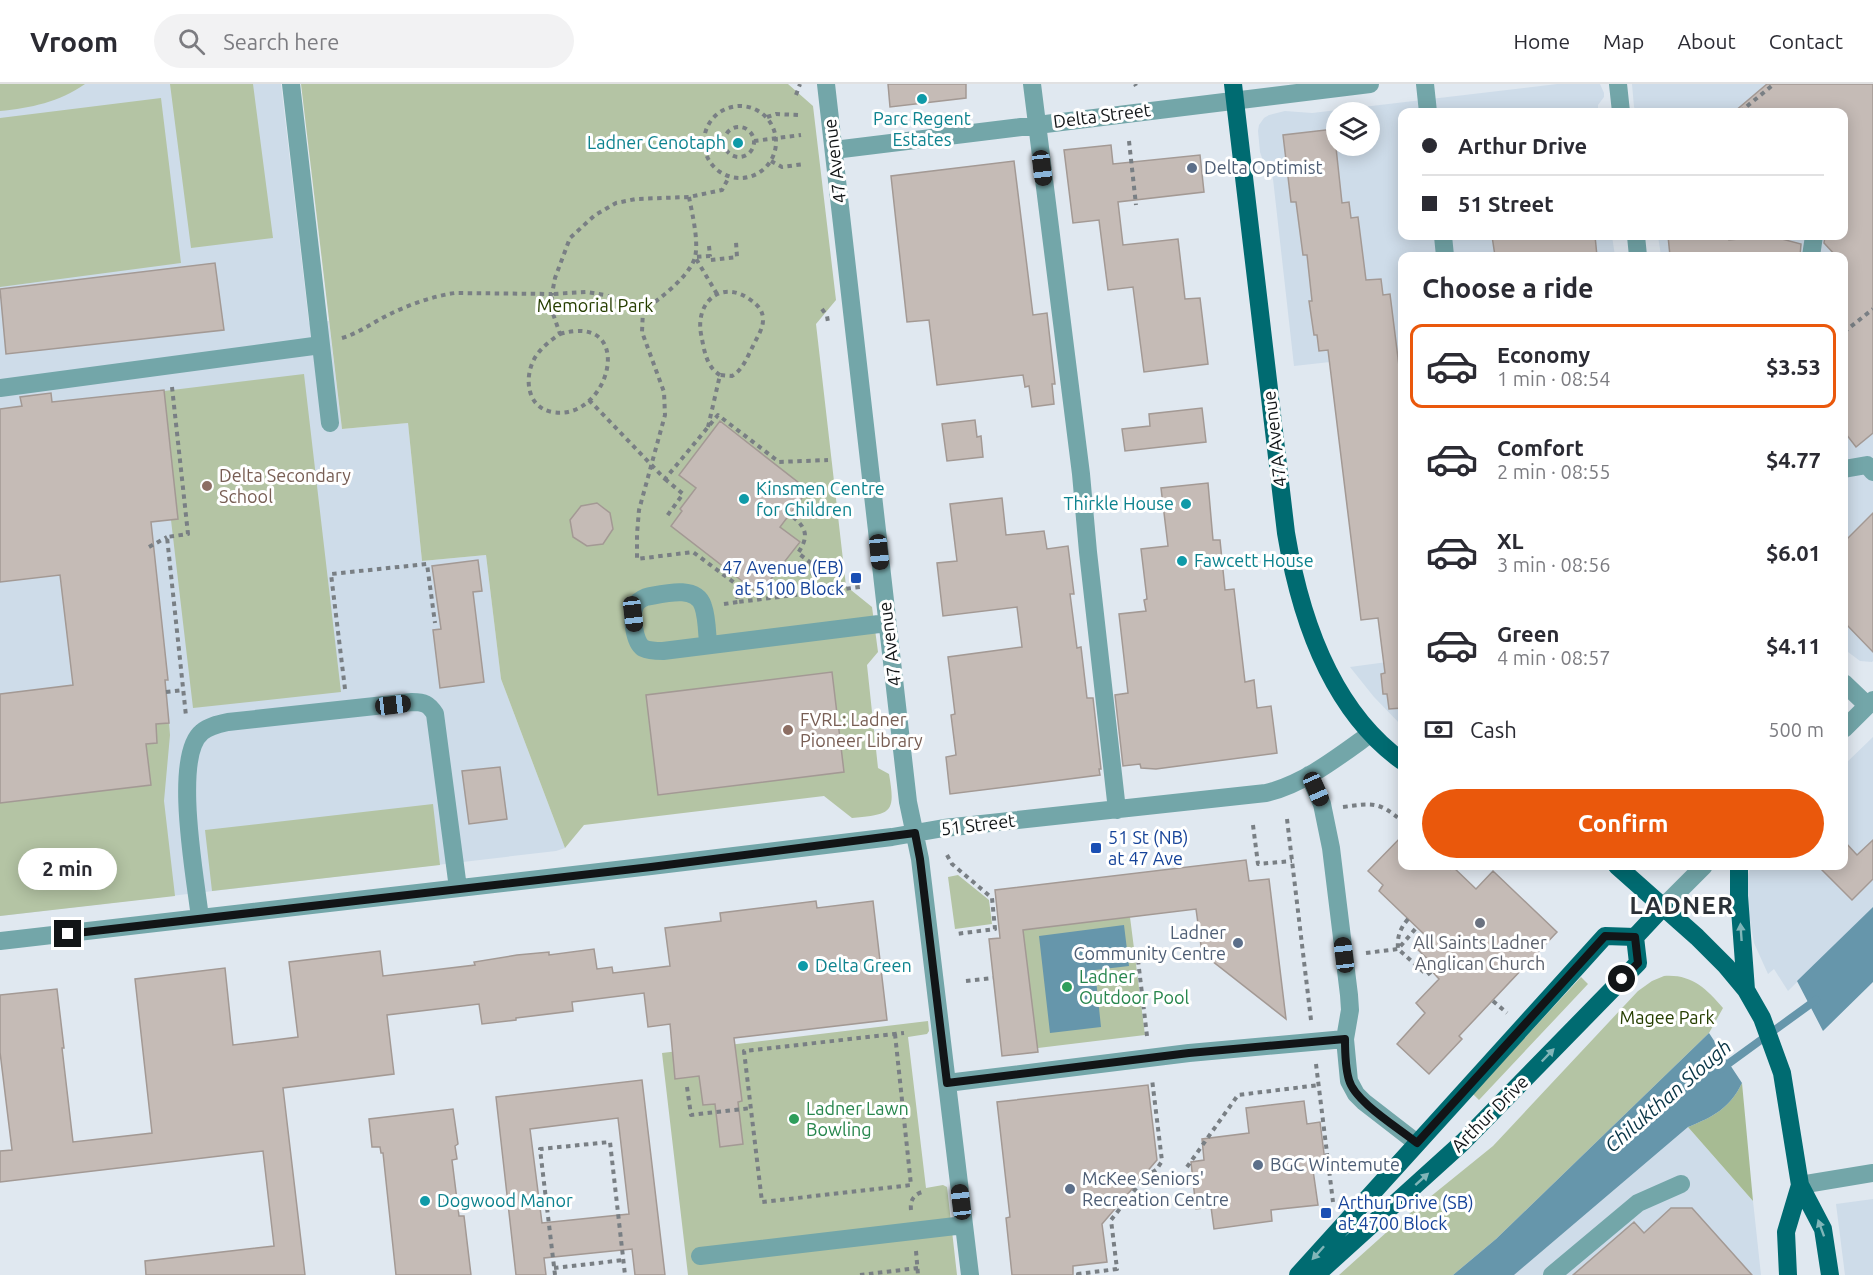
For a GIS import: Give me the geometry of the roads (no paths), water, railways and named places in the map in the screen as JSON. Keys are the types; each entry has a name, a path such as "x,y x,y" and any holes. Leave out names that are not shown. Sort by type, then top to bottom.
{"main road":[{"name":"47A Avenue","path":"1234,92 1286,533 1300,602 1326,667 1344,699 1370,735 1398,758"},
{"path":"1621,870 1715,954 1746,990 1762,1018 1778,1057 1800,1185 1823,1229 1830,1275"},
{"path":"1739,870 1746,990"},
{"path":"1635,937 1663,907"},
{"name":"Arthur Drive","path":"1298,1275 1605,936 1635,937 1638,963 1463,1142 1316,1275"},
{"path":"1788,1275 1786,1232 1800,1185"}],"street":[{"path":"291,84 330,423"},
{"name":"47 Avenue","path":"826,84 908,802 920,859 970,1275"},
{"path":"1032,84 1080,462 1117,810"},
{"name":"Delta Street","path":"834,150 1037,124 1234,92 1370,84"},
{"path":"1425,84 1428,108"},
{"path":"1618,84 1621,108"},
{"path":"0,388 321,345"},
{"path":"1848,468 1867,465 1873,472"},
{"path":"708,644 704,606 694,594 687,592 646,597 640,599 634,607 638,642 643,648 663,651 888,623"},
{"path":"1848,686 1870,702 1848,725"},
{"path":"200,918 186,796 187,764 191,748 202,731 228,723 412,702 421,702 431,707 435,714 458,888"},
{"name":"51 Street","path":"0,941 651,867 944,828 1266,793 1288,786 1309,775 1370,735"},
{"path":"1309,775 1322,804 1331,848 1350,1010 1345,1039 1349,1082 1364,1102 1417,1143"},
{"path":"1663,907 1700,870"},
{"path":"947,1083 1200,1052 1345,1039"},
{"path":"1800,1185 1873,1173"},
{"path":"1552,1275 1638,1203 1681,1184"},
{"path":"700,1256 964,1225"}],"water":[{"path":"1873,907 1873,982 1823,1031 1797,981"},
{"path":"1124,925 1129,966 1095,970 1101,1027 1050,1033 1039,936"},
{"path":"1709,1033 1742,1083 1732,1099 1720,1111 1688,1127 1514,1275 1453,1275 1496,1239"}],"waterway":[{"name":"Chilukthan Slough","path":"1721,1069 1816,1000"}],"place":[{"name":"Parc Regent Estates","path":"922,99"},
{"name":"Ladner Cenotaph","path":"738,143"},
{"name":"Delta Optimist","path":"1192,168"},
{"name":"Delta Secondary School","path":"207,486"},
{"name":"Kinsmen Centre for Children","path":"744,499"},
{"name":"Thirkle House","path":"1186,504"},
{"name":"Fawcett House","path":"1182,561"},
{"name":"47 Avenue (EB) at 5100 Block","path":"856,578"},
{"name":"FVRL: Ladner Pioneer Library","path":"788,730"},
{"name":"51 St (NB) at 47 Ave","path":"1096,848"},
{"name":"All Saints Ladner Anglican Church","path":"1480,923"},
{"name":"Ladner Community Centre","path":"1238,943"},
{"name":"Delta Green","path":"803,966"},
{"name":"Ladner Outdoor Pool","path":"1067,987"},
{"name":"Ladner Lawn Bowling","path":"794,1119"},
{"name":"BGC Wintemute","path":"1258,1165"},
{"name":"McKee Seniors' Recreation Centre","path":"1070,1189"},
{"name":"Dogwood Manor","path":"425,1201"},
{"name":"Arthur Drive (SB) at 4700 Block","path":"1326,1213"}],"district":[{"name":"LADNER","path":"1682,906"}],"park label":[{"name":"Memorial Park","path":"595,306"},
{"name":"Magee Park","path":"1667,1018"}]}
